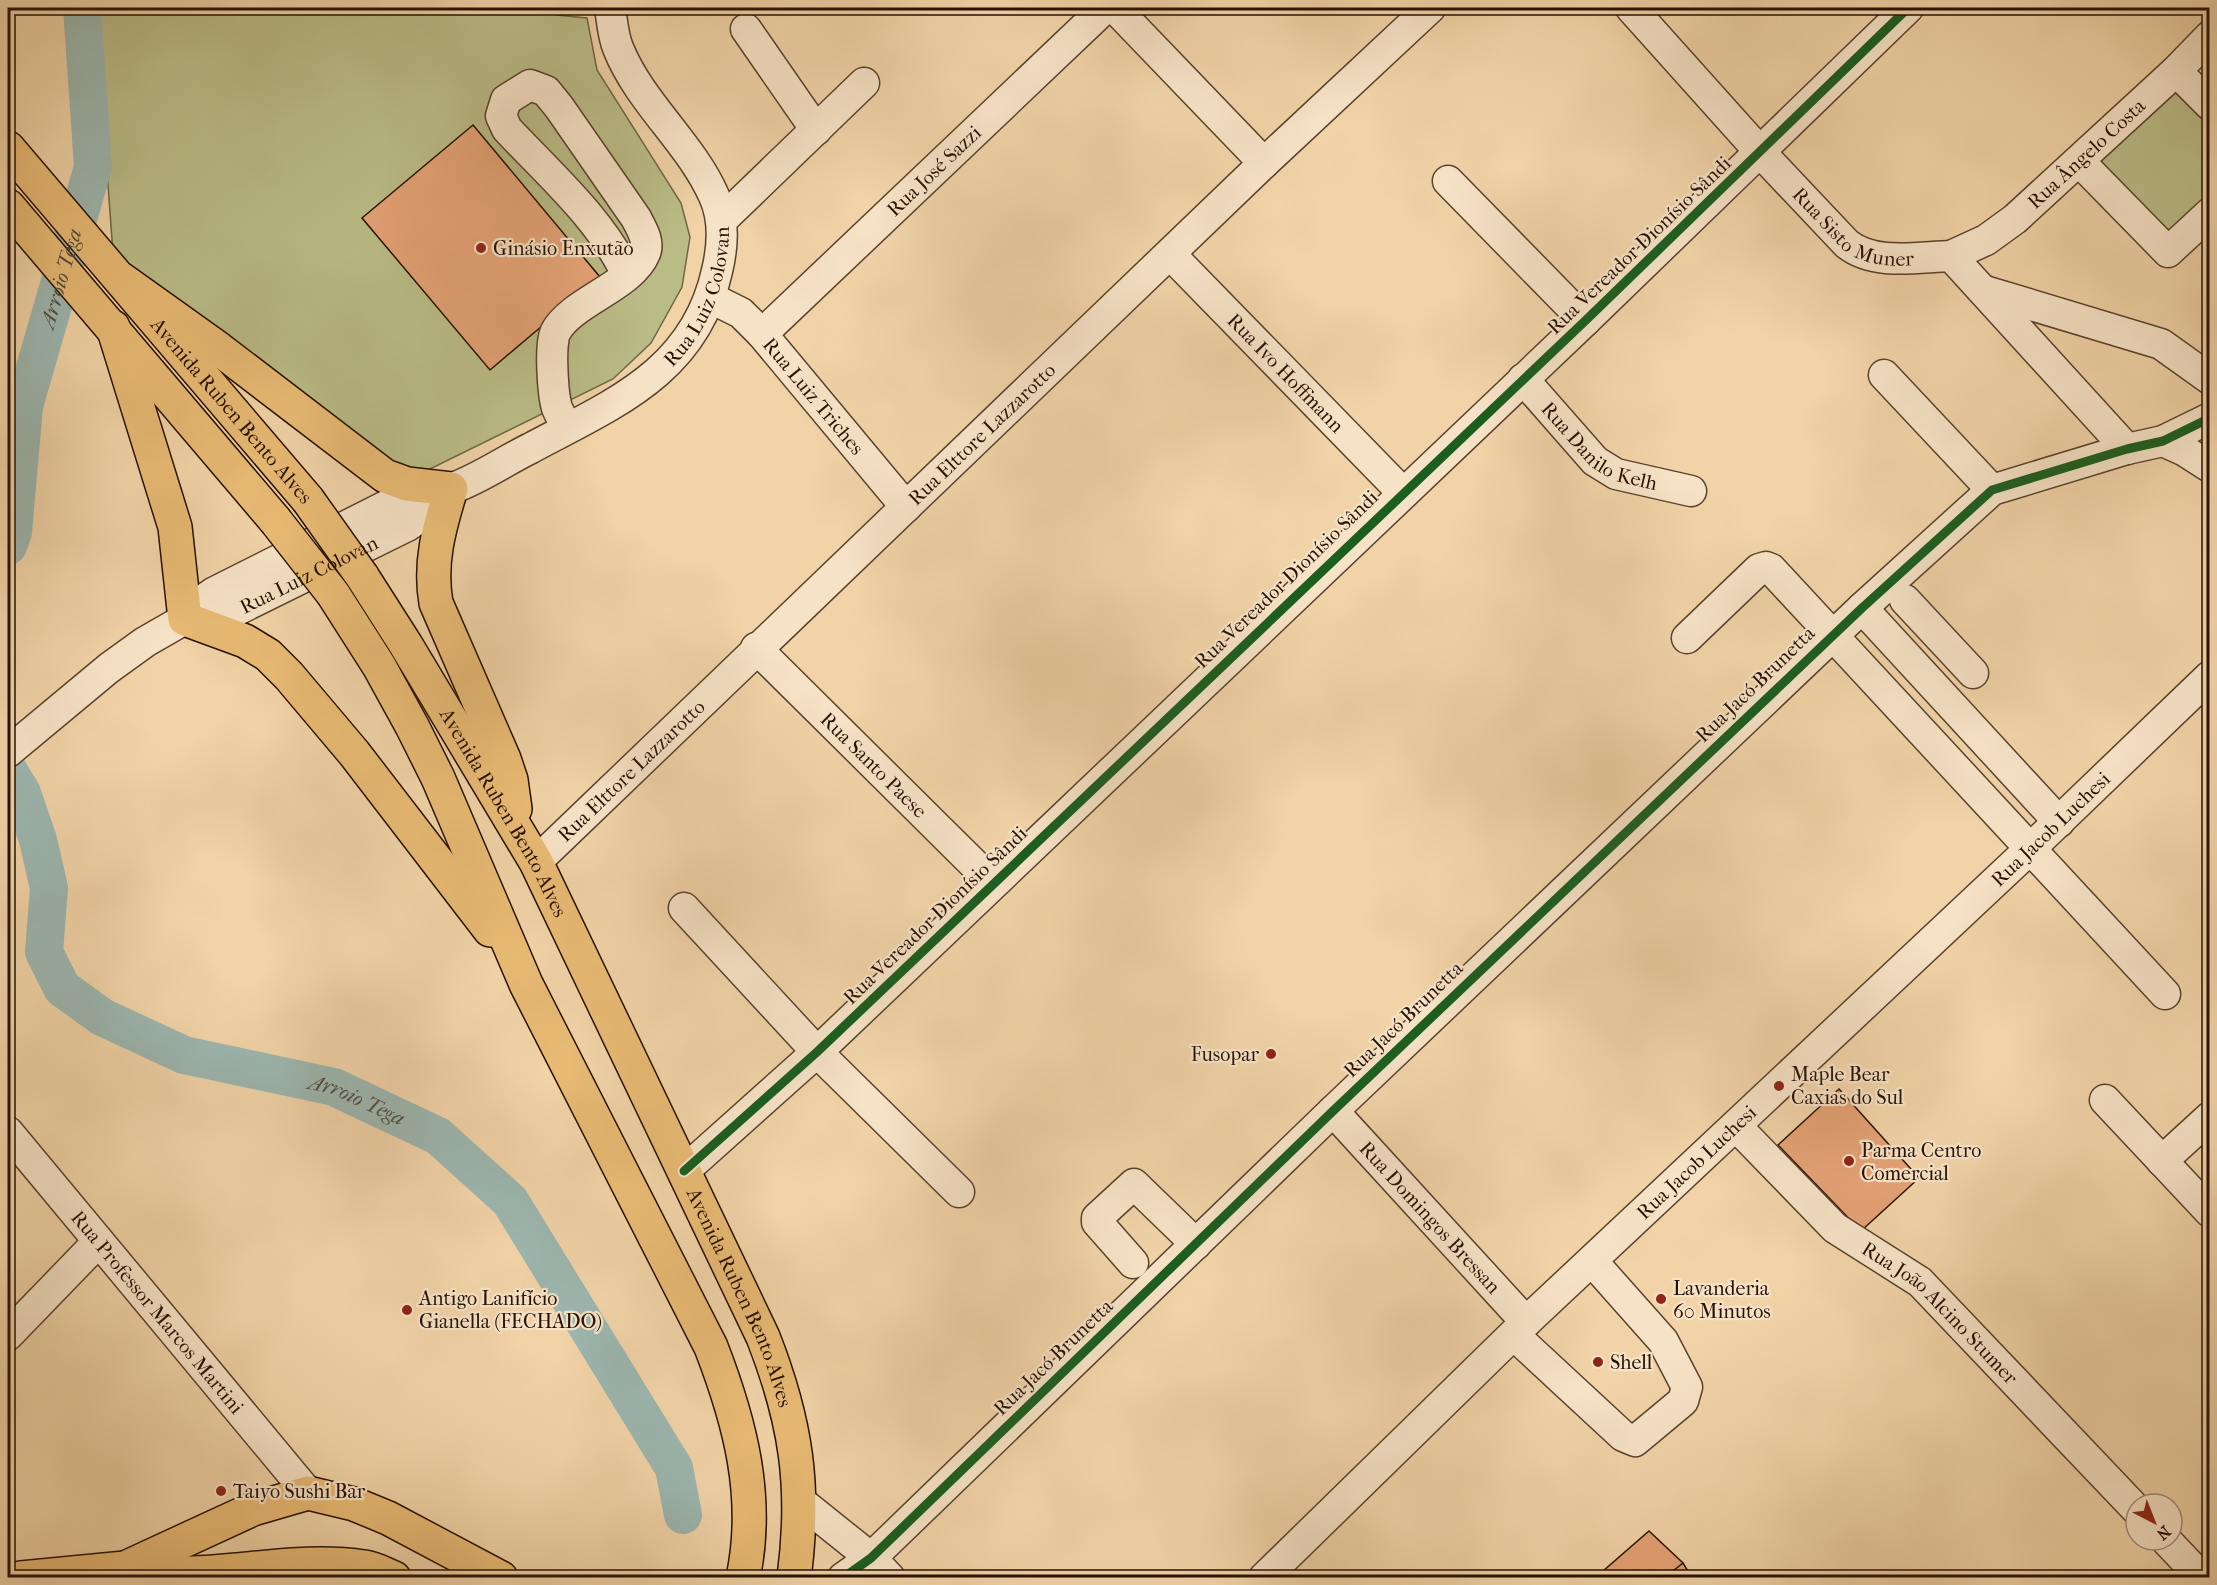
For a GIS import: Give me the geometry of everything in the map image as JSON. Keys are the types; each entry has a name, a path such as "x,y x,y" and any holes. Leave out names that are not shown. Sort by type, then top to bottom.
{"main road":[{"name":"Avenida Ruben Bento Alves","path":"8,148 308,500 362,576 536,862 763,1337 776,1370 794,1445 801,1502 794,1578"},
{"name":"Avenida Ruben Bento Alves","path":"8,206 275,520 333,594 379,666 412,726 438,778 526,984 711,1347 730,1396 740,1434 751,1511 743,1578"},
{"path":"113,271 385,476 407,484 451,489 437,532 432,579 436,603 504,759 511,780 517,828"},
{"path":"106,320 175,527 186,619 245,641 268,655 289,676 362,762 499,942 526,984"},
{"path":"103,1573 253,1509 308,1493 354,1504 388,1518 501,1578"},
{"path":"21,1578 103,1573 160,1576 232,1573 279,1566 330,1564 366,1567 394,1578"}],"street":[{"name":"Rua Luiz Colovan","path":"13,748 109,668 145,642 186,619 210,620 239,609 407,526 429,511 451,489 630,396 665,367 690,337 711,298 720,258 722,220 705,178 637,84 617,46 610,8"},
{"name":"Rua José Sazzi","path":"762,334 1105,8"},
{"path":"1115,8 1264,163"},
{"name":"Rua Elttore Lazzarotto","path":"536,862 756,648 1264,163 1430,8"},
{"name":"Rua Sisto Muner","path":"1631,8 1761,153 1859,254 1874,258 1951,256 2127,448"},
{"name":"Rua Vereador Dionísio Sândi","path":"684,1171 817,1052 1761,153 1908,8"},
{"path":"746,29 816,130"},
{"name":"Rua Ângelo Costa","path":"1951,256 1986,240 2015,219 2176,71 2210,36"},
{"path":"2176,71 2210,105"},
{"path":"722,220 864,83"},
{"path":"567,429 556,406 552,343 555,331 565,319 627,275 645,252 645,237 636,218 559,107 546,91 530,85 506,100 501,117 507,129 603,234 618,255 627,275"},
{"path":"2079,161 2168,252 2210,213"},
{"path":"1448,181 1585,321"},
{"name":"Rua Ivo Hoffmann","path":"1170,254 1403,493"},
{"name":"Rua Sisto Muner","path":"1985,291 2161,344 2210,379"},
{"name":"Rua Luiz Triches","path":"711,298 741,313 762,334 906,507"},
{"path":"1884,375 1992,490 2127,448 2163,441 2210,418"},
{"name":"Rua Danilo Kelh","path":"1523,379 1595,461 1616,474 1691,491"},
{"path":"2163,441 2185,451 2210,467"},
{"name":"Rua Jacó Brunetta","path":"845,1577 881,1568 1196,1244 1833,634 1992,490"},
{"path":"1687,638 1759,569 1766,567 1833,634 2165,994"},
{"path":"1905,600 1973,673"},
{"path":"1862,608 2059,822"},
{"path":"1914,662 1941,638"},
{"name":"Rua Santo Paese","path":"756,648 993,883"},
{"name":"Rua Jacob Luchesi","path":"1264,1578 1520,1328 2031,849 2210,676"},
{"path":"684,908 817,1052 959,1192"},
{"path":"2105,1101 2210,1212"},
{"name":"Rua Domingos Bressan","path":"1334,1111 1520,1328 1623,1436 1635,1441 1683,1401 1687,1387 1663,1341 1592,1261"},
{"path":"2162,1161 2210,1117"},
{"name":"Rua João Alcino Stumer","path":"1736,1126 1835,1228 1920,1282 2124,1496"},
{"name":"Rua Professor Marcos Martini","path":"8,1132 308,1493"},
{"path":"1133,1263 1097,1222 1097,1218 1134,1184 1196,1244"},
{"path":"8,1335 98,1242"},
{"path":"801,1502 881,1568"},
{"path":"2177,1552 2202,1578"}],"green space":[{"path":"95,8 547,8 556,15 587,18 597,70 681,203 690,237 682,287 651,343 613,379 426,471 394,470 226,337 113,253"},
{"path":"2176,71 2209,105 2209,213 2168,252 2079,161"}],"building":[{"name":"Ginásio Enxutão","path":"473,125 600,277 490,370 362,218"},
{"name":"Parma Centro Comercial","path":"1839,1089 1919,1178 1861,1231 1778,1145"},
{"path":"1649,1531 1683,1563 1664,1578 1595,1578"},
{"path":"1683,1563 1692,1578 1664,1578"}],"waterway":[{"name":"Arroio Tega","path":"8,546 13,532 24,406 93,167 82,8"},
{"name":"Arroio Tega","path":"8,770 22,793 38,840 49,888 44,952 62,988 102,1017 184,1055 334,1087 438,1136 510,1201 674,1468 683,1515"}],"cycle path":[{"path":"684,1171 817,1052 1585,321 1908,8"},
{"path":"843,1578 871,1558 1333,1111 1862,608 1992,490 2127,449 2163,441 2210,418"}],"place":[{"name":"Ginásio Enxutão","path":"481,248"},
{"name":"Fusopar","path":"1271,1054"},
{"name":"Maple Bear Caxias do Sul","path":"1779,1086"},
{"name":"Parma Centro Comercial","path":"1849,1161"},
{"name":"Lavanderia 60 Minutos","path":"1661,1299"},
{"name":"Antigo Lanifício Gianella (FECHADO)","path":"407,1310"},
{"name":"Shell","path":"1598,1362"},
{"name":"Taiyo Sushi Bar","path":"221,1491"}]}
